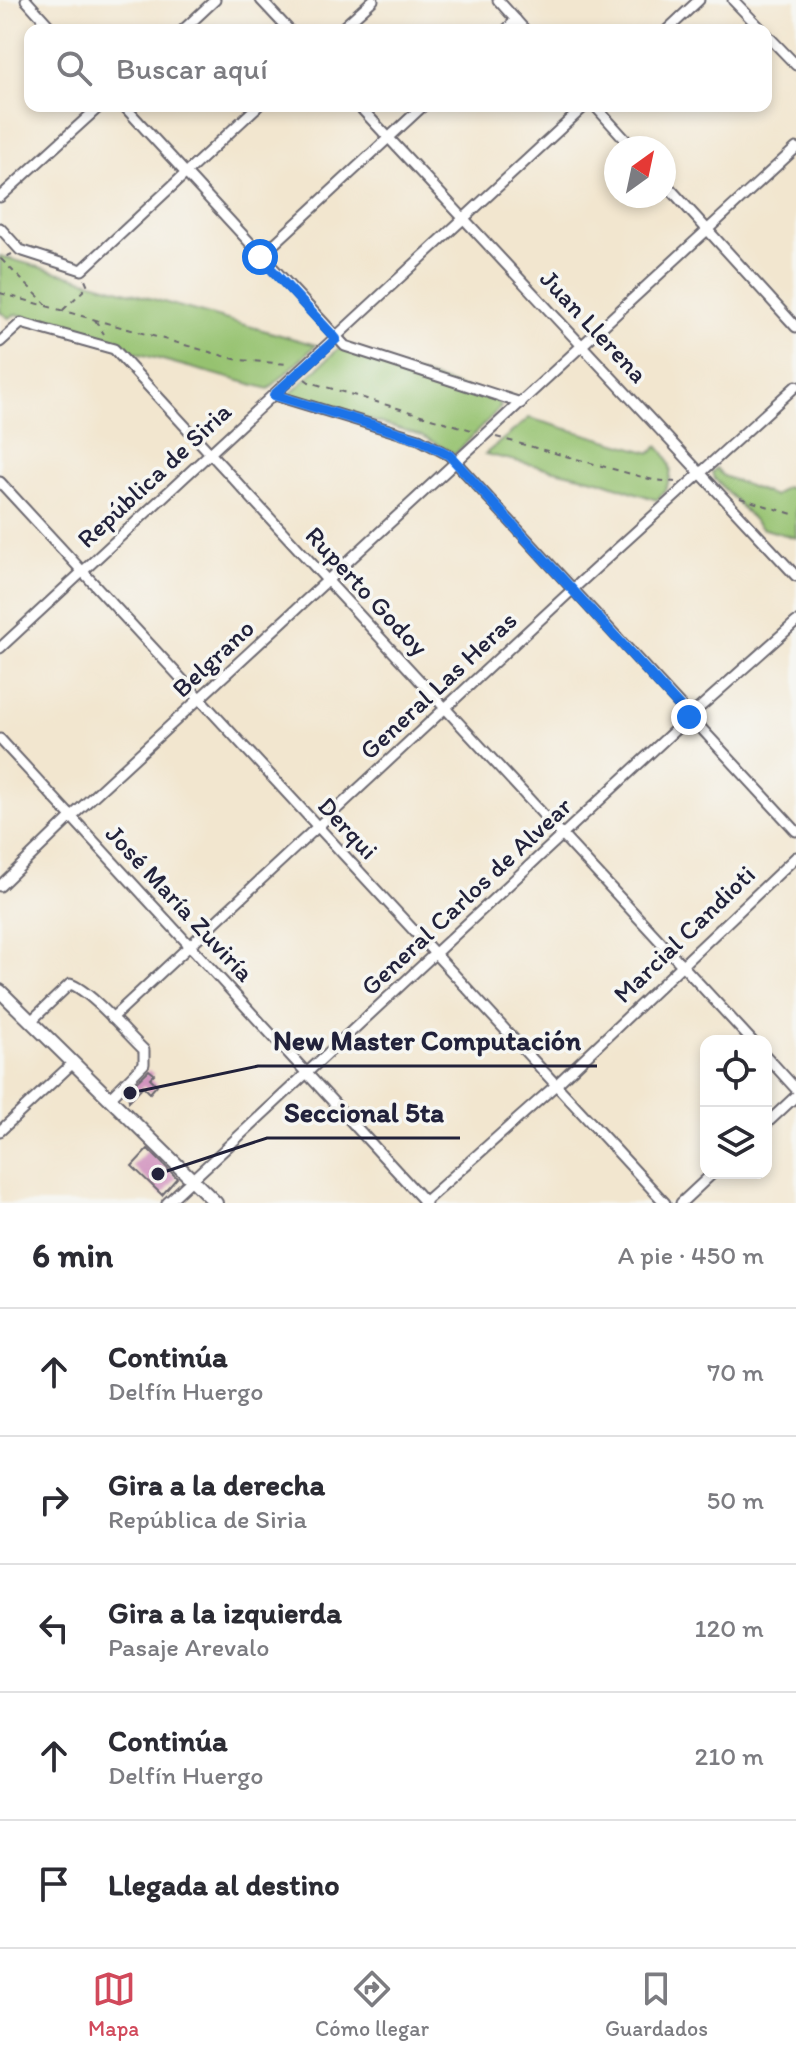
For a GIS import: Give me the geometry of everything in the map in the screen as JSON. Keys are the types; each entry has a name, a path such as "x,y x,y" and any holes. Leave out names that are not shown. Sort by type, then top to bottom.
{"main road":[{"path":"0,991 216,1203"}],"street":[{"path":"26,0 48,24"},
{"path":"189,24 215,0"},
{"path":"261,0 283,24"},
{"path":"347,24 373,0"},
{"path":"498,0 520,24"},
{"path":"673,24 699,0"},
{"path":"733,0 756,24"},
{"path":"512,24 516,20"},
{"path":"772,40 796,65"},
{"path":"0,197 93,112"},
{"path":"130,112 345,346 521,403"},
{"path":"0,228 20,250 82,270 252,112"},
{"name":"Juan Llerena","path":"365,112 796,576"},
{"path":"260,257 416,112"},
{"name":"República de Siria","path":"0,648 579,112"},
{"path":"600,112 622,136"},
{"name":"Belgrano","path":"0,886 796,148"},
{"path":"676,195 796,327"},
{"path":"0,342 21,323 114,349"},
{"name":"Ruperto Godoy","path":"114,349 747,1035"},
{"name":"General Las Heras","path":"112,1018 796,386"},
{"path":"274,395 419,439 456,462 796,831"},
{"name":"Derqui","path":"2,488 665,1203"},
{"name":"General Carlos de Alvear","path":"167,1203 689,717 796,622"},
{"name":"José María Zuviría","path":"0,739 425,1203"},
{"name":"Marcial Candioti","path":"425,1203 556,1085 796,857"},
{"path":"31,1021 70,984 78,986 112,1018 144,1050 145,1056 144,1064 109,1099"},
{"path":"0,1131 73,1063"},
{"path":"772,1063 796,1089"},
{"path":"772,1118 796,1096"},
{"path":"681,1203 707,1179"}],"path":[{"path":"20,250 1,259 49,307"},
{"path":"62,311 88,286 82,270"},
{"path":"0,293 238,360 291,364 309,382 653,480 689,483"},
{"path":"95,320 114,349"},
{"path":"718,492 796,515"}],"green space":[{"path":"0,256 316,345 269,389 133,352 123,343 16,314 9,318 0,312"},
{"path":"339,348 495,398 501,407 455,454 421,435 288,396"},
{"path":"529,418 651,453 658,446 668,460 670,480 657,500 598,480 485,454"},
{"path":"716,468 723,476 774,496 785,487 796,490 796,538 761,528 714,478 712,473"}],"building":[{"path":"149,1070 154,1074 150,1078 157,1085 150,1093 143,1086 129,1101 128,1090"},
{"path":"148,1149 177,1178 162,1195 132,1166"}],"place":[{"name":"New Master Computación","path":"130,1093"},
{"name":"Seccional 5ta","path":"158,1174"}],"route":[{"path":"260,257 336,339 274,395 419,439 449,455 689,717"}]}
